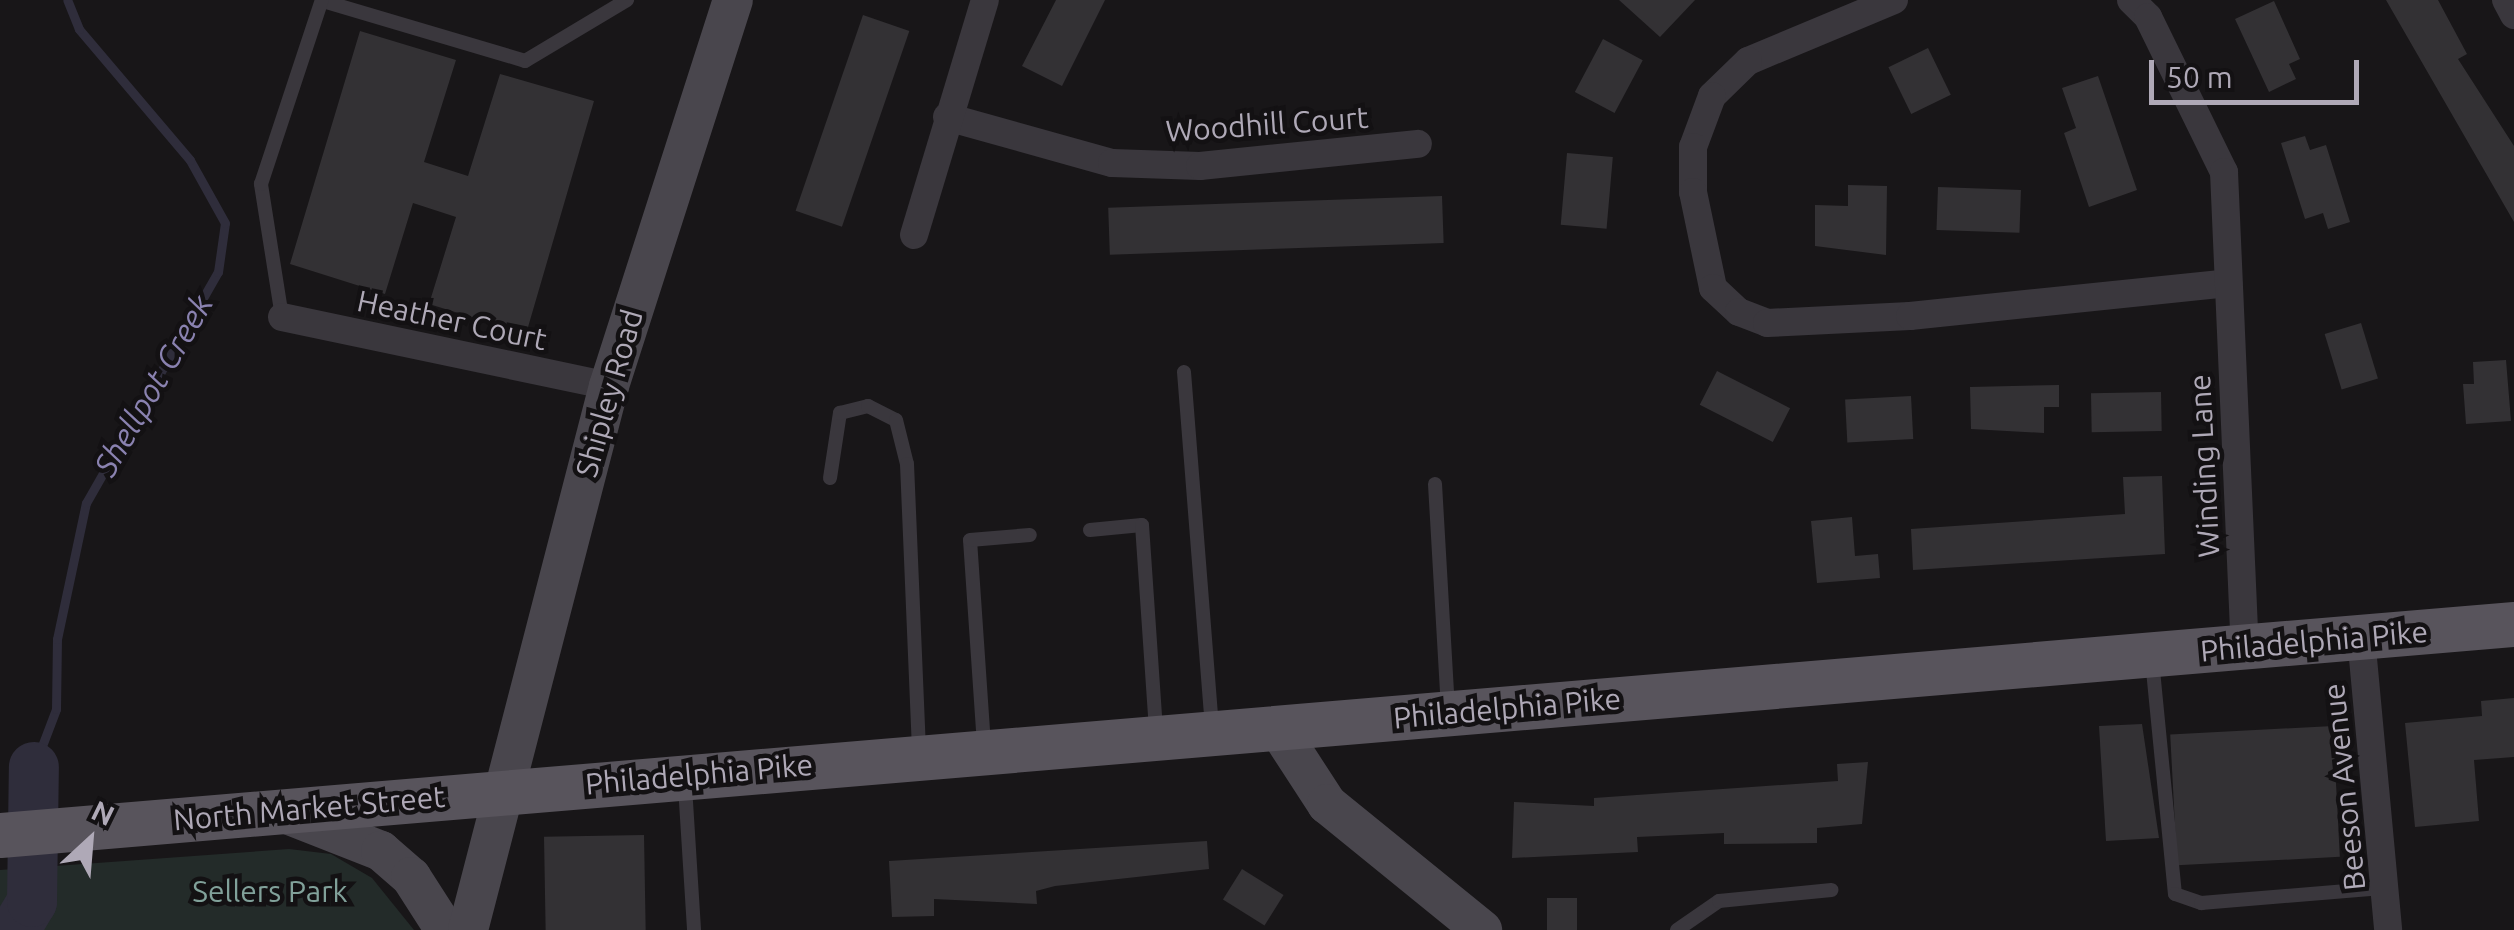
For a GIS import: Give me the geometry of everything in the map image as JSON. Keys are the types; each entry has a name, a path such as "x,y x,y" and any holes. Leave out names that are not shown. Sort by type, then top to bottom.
{"main road":[{"name":"Shipley Road","path":"468,930 499,790 609,386 733,0"},
{"name":"Philadelphia Pike","path":"499,790 2514,624"},
{"path":"1277,727 1327,804 1482,930"},
{"name":"North Market Street","path":"0,835 499,790"},
{"path":"280,812 380,851 412,876 445,930"}],"street":[{"path":"914,235 985,0"},
{"path":"1894,0 1748,61 1712,96 1693,177 1713,288 1767,323 1910,316 2228,282"},
{"name":"Winding Lane","path":"2131,0 2148,17 2224,172 2244,647"},
{"path":"2506,0 2514,15"},
{"name":"Woodhill Court","path":"947,117 1112,164 1200,166 1418,144"},
{"name":"Heather Court","path":"282,317 609,386"},
{"name":"Beeson Avenue","path":"2360,637 2388,930"}],"lane":[{"path":"282,317 260,184 323,0 525,61 626,0"},
{"path":"1184,372 1212,732"},
{"path":"830,478 832,430 855,406 886,412 904,433 919,756"},
{"path":"1435,484 1448,713"},
{"path":"1090,530 1142,525 1157,737"},
{"path":"985,751 970,540 1030,535"},
{"path":"2151,654 2171,888 2182,898 2387,888"},
{"path":"684,775 694,930"},
{"path":"1676,930 1718,902 1832,890"}],"green space":[{"name":"Sellers Park","path":"289,849 331,854 372,878 414,930 0,930 0,870"}],"building":[{"path":"1056,0 1105,0 1062,86 1022,66"},
{"path":"1619,0 1695,0 1660,37"},
{"path":"2386,0 2438,0 2467,54 2458,59 2514,146 2514,222"},
{"path":"2274,1 2300,59 2289,64 2296,79 2269,92 2235,19"},
{"path":"863,15 909,31 842,227 796,211"},
{"path":"360,31 456,60 424,162 468,176 500,74 594,101 526,334 429,304 456,217 413,203 385,294 290,264"},
{"path":"1603,39 1643,60 1615,113 1575,92"},
{"path":"1928,48 1951,95 1911,114 1888,67"},
{"path":"2098,76 2137,190 2089,207 2064,133 2076,128 2062,88"},
{"path":"2305,136 2310,150 2326,145 2350,222 2328,229 2323,213 2305,219 2281,143"},
{"path":"1567,153 1613,157 1607,229 1561,225"},
{"path":"1848,185 1887,186 1886,255 1815,246 1815,205 1848,206"},
{"path":"1938,187 2021,190 2019,233 1936,230"},
{"path":"1442,196 1444,243 1110,255 1108,208"},
{"path":"2361,323 2378,378 2342,390 2325,334"},
{"path":"2506,360 2511,421 2466,424 2463,384 2474,384 2473,362"},
{"path":"1717,371 1790,408 1773,442 1700,405"},
{"path":"2059,385 2059,407 2044,407 2044,433 1971,429 1970,387"},
{"path":"2161,392 2162,431 2092,432 2091,393"},
{"path":"1911,396 1913,439 1847,442 1845,399"},
{"path":"2162,476 2165,554 1913,570 1911,529 2125,514 2123,477"},
{"path":"1852,517 1855,556 1878,554 1880,578 1817,583 1811,521"},
{"path":"2514,698 2514,757 2474,760 2479,821 2415,827 2405,723 2482,716 2481,701"},
{"path":"2142,724 2159,838 2106,841 2099,726"},
{"path":"2333,726 2340,857 2177,865 2170,735"},
{"path":"1868,762 1862,824 1817,828 1817,843 1724,844 1724,833 1637,837 1638,852 1512,858 1514,802 1594,806 1594,798 1838,781 1837,764"},
{"path":"644,835 646,930 546,930 544,837"},
{"path":"1207,841 1209,869 1055,886 1036,891 1037,904 934,899 934,916 892,917 889,861"},
{"path":"1242,869 1284,895 1264,925 1223,900"},
{"path":"1547,898 1577,898 1577,930 1547,930"}],"waterway":[{"name":"Shellpot Creek","path":"34,767 56,709 57,639 86,503 218,272 225,223 190,160 79,29 67,0"},
{"name":"Shellpot Creek","path":"15,930 32,902 34,767"}]}
